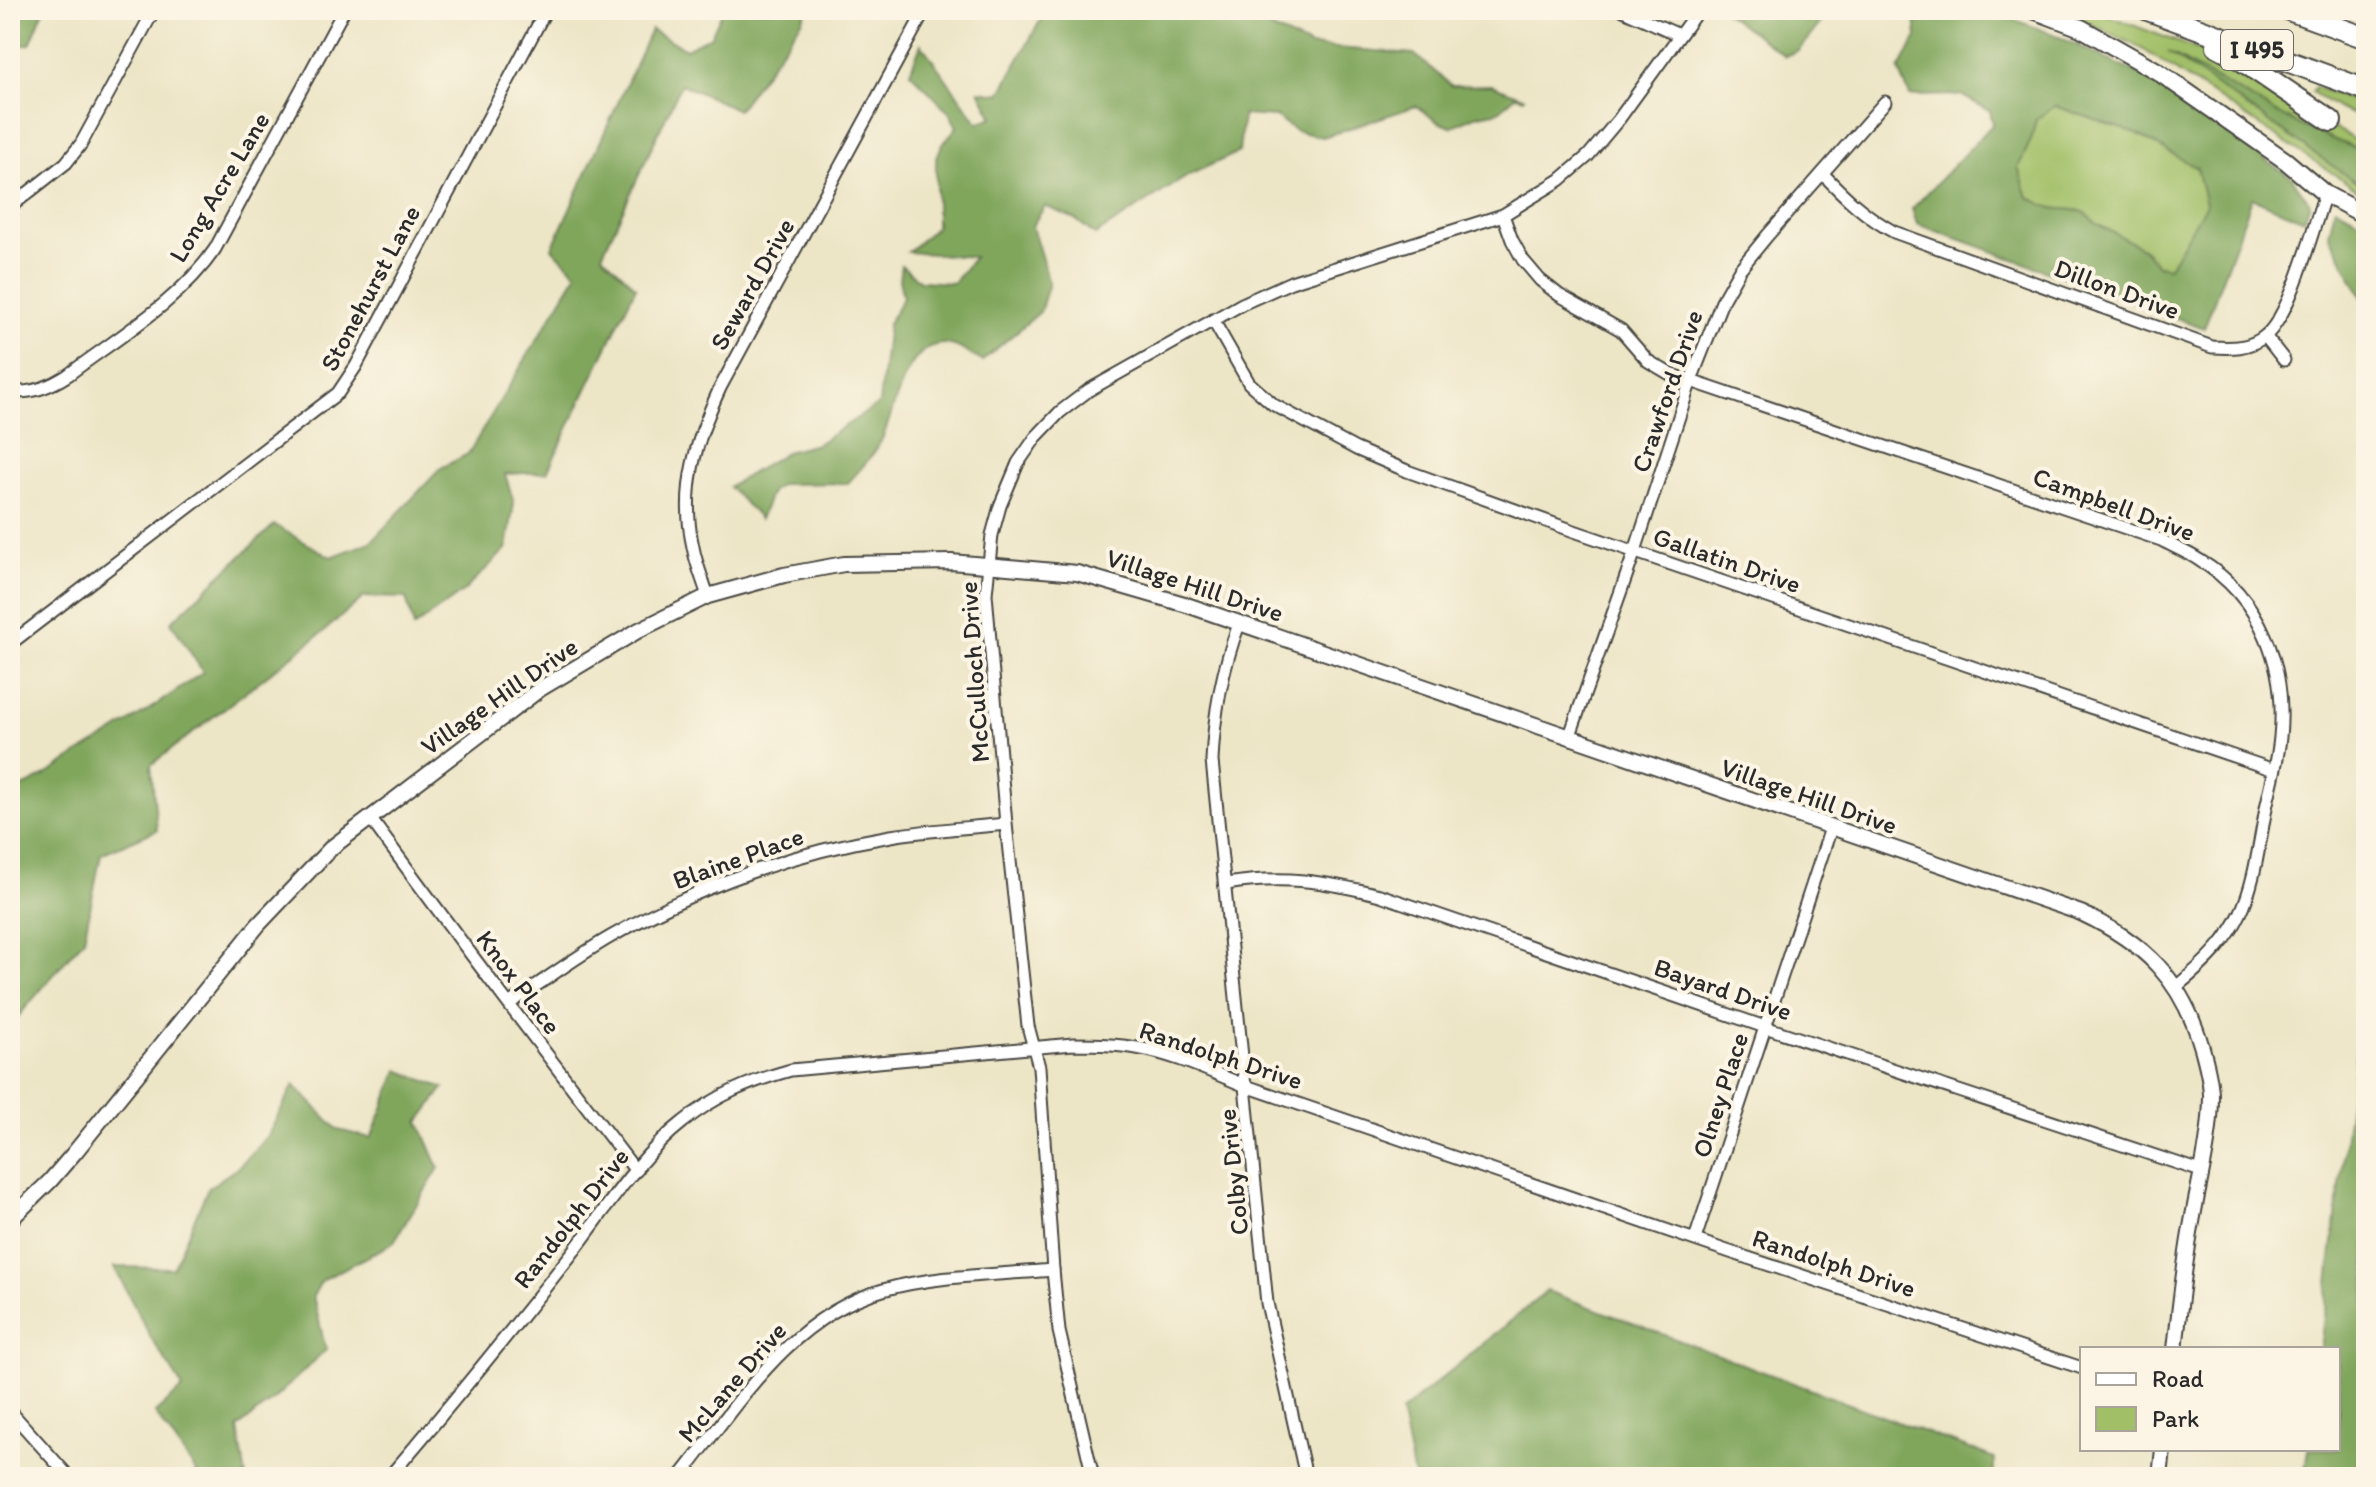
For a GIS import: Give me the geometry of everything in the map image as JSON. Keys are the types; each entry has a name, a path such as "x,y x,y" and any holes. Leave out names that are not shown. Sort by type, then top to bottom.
{"highway":[{"name":"I 495","path":"2146,10 2366,90"},
{"path":"2146,10 2234,55 2331,121"},
{"name":"I 495","path":"2289,10 2366,38"}],"main road":[{"path":"2033,10 2081,28 2157,71 2286,161 2325,194 2366,216"}],"street":[{"path":"10,207 66,163 81,144 154,10"},
{"name":"Long Acre Lane","path":"10,391 22,394 52,385 68,375 199,272 215,249 344,10"},
{"name":"Stonehurst Lane","path":"10,644 338,393 356,366 546,10"},
{"name":"Seward Drive","path":"708,596 693,548 687,508 691,469 700,430 925,10"},
{"path":"1623,10 1679,35"},
{"name":"McCulloch Drive","path":"1093,1477 1059,1331 1039,1067 1028,1026 1006,824 986,594 992,535 1000,506 1018,463 1036,437 1060,412 1089,390 1213,320 1291,282 1503,215 1560,180 1588,156 1619,119 1698,10"},
{"name":"Crawford Drive","path":"1569,738 1709,329 1740,269 1885,102"},
{"name":"Dillon Drive","path":"1823,174 1872,221 1894,232 2212,347 2239,349 2265,336"},
{"path":"2284,360 2265,336 2280,318 2325,194"},
{"name":"Campbell Drive","path":"1503,215 1523,260 1540,280 1568,301 1621,330 1648,361 1670,374 2161,540 2201,561 2236,590 2256,615 2270,643 2278,673 2280,739 2249,895 2237,923 2220,946 2177,986"},
{"name":"Gallatin Drive","path":"1213,320 1249,383 1274,405 1356,449 1407,471 2274,770"},
{"name":"Village Hill Drive","path":"10,1220 50,1181 283,897 331,848 540,689 639,630 708,596 784,575 844,564 989,564 1077,573 1123,584 2094,919 2131,942 2177,986 2198,1035 2211,1093 2175,1347"},
{"name":"Colby Drive","path":"1239,624 1226,661 1214,727 1212,761 1267,1303 1306,1477"},
{"name":"Knox Place","path":"370,818 636,1171"},
{"name":"Blaine Place","path":"510,1003 610,938 657,913 787,859 893,836 1006,824"},
{"name":"Olney Place","path":"1695,1239 1831,828"},
{"name":"Bayard Drive","path":"1226,884 1263,878 1289,878 1350,887 2201,1171"},
{"name":"Randolph Drive","path":"389,1477 541,1294 655,1147 715,1098 750,1081 805,1068 1073,1044 1111,1044 1140,1049 2080,1367"},
{"name":"McLane Drive","path":"680,1477 780,1352 815,1322 847,1303 883,1290 916,1283 1053,1270"},
{"path":"10,1411 69,1477"},
{"path":"2160,1477 2163,1451"}],"green space":[{"path":"10,10 44,10 30,44 10,47"},
{"path":"723,10 807,10 738,110 681,84 602,255 636,287 547,472 505,474 514,503 507,548 464,591 414,627 406,598 364,597 151,765 157,830 101,854 84,939 10,1026 10,791 44,776 203,672 171,622 274,525 331,557 371,542 441,468 468,454 577,274 552,248 651,30 686,49 711,36"},
{"path":"1046,10 1247,10 1259,23 1310,46 1414,54 1452,86 1492,85 1525,98 1515,96 1499,111 1475,116 1451,127 1438,122 1416,106 1323,137 1296,131 1276,117 1243,115 1239,152 1191,174 1095,235 1075,219 1045,206 1032,226 1049,283 1040,312 982,361 953,345 943,344 930,347 919,355 903,381 879,445 848,483 781,484 771,492 760,519 729,487 786,452 817,444 879,404 888,324 903,297 899,280 901,265 920,281 953,283 974,257 908,252 936,227 936,159 942,145 957,127 949,112 910,72 921,44 978,123 993,117 979,91 1000,94"},
{"path":"1722,10 1831,10 1799,50 1785,56"},
{"path":"1894,10 1989,10 2053,34 2145,77 2292,178 2310,203 2304,220 2252,198 2204,328 1917,224 1912,209 1993,124 1990,111 1961,95 1910,96 1899,70 1917,37 1915,17","holes":["2055,106 2137,134 2197,168 2206,204 2169,267 2157,265 2144,249 2095,223 2086,214 2050,207 2028,197 2018,167 2031,140 2036,119"]},
{"path":"2062,10 2093,10 2256,75 2366,148 2366,195 2141,48"},
{"path":"2168,52 2295,123 2366,153 2366,189"},
{"path":"2315,87 2366,106 2366,119 2339,109 2312,92"},
{"path":"2055,106 2137,134 2197,168 2207,204 2169,267 2157,265 2144,249 2095,223 2086,214 2050,207 2028,197 2018,167 2031,140 2036,119"},
{"path":"2335,207 2366,224 2366,305 2329,234"},
{"path":"2366,970 2366,1415 2354,1477 2304,1477 2308,1451 2340,1451 2340,1347 2320,1347"},
{"path":"398,1070 444,1088 419,1122 439,1168 393,1243 322,1280 313,1296 326,1350 238,1428 246,1477 200,1477 155,1413 183,1388 151,1338 114,1267 173,1268 208,1188 237,1168 267,1137 294,1085 338,1130 371,1138"},
{"path":"1547,1291 1994,1458 1994,1477 1414,1477 1401,1412"}]}
